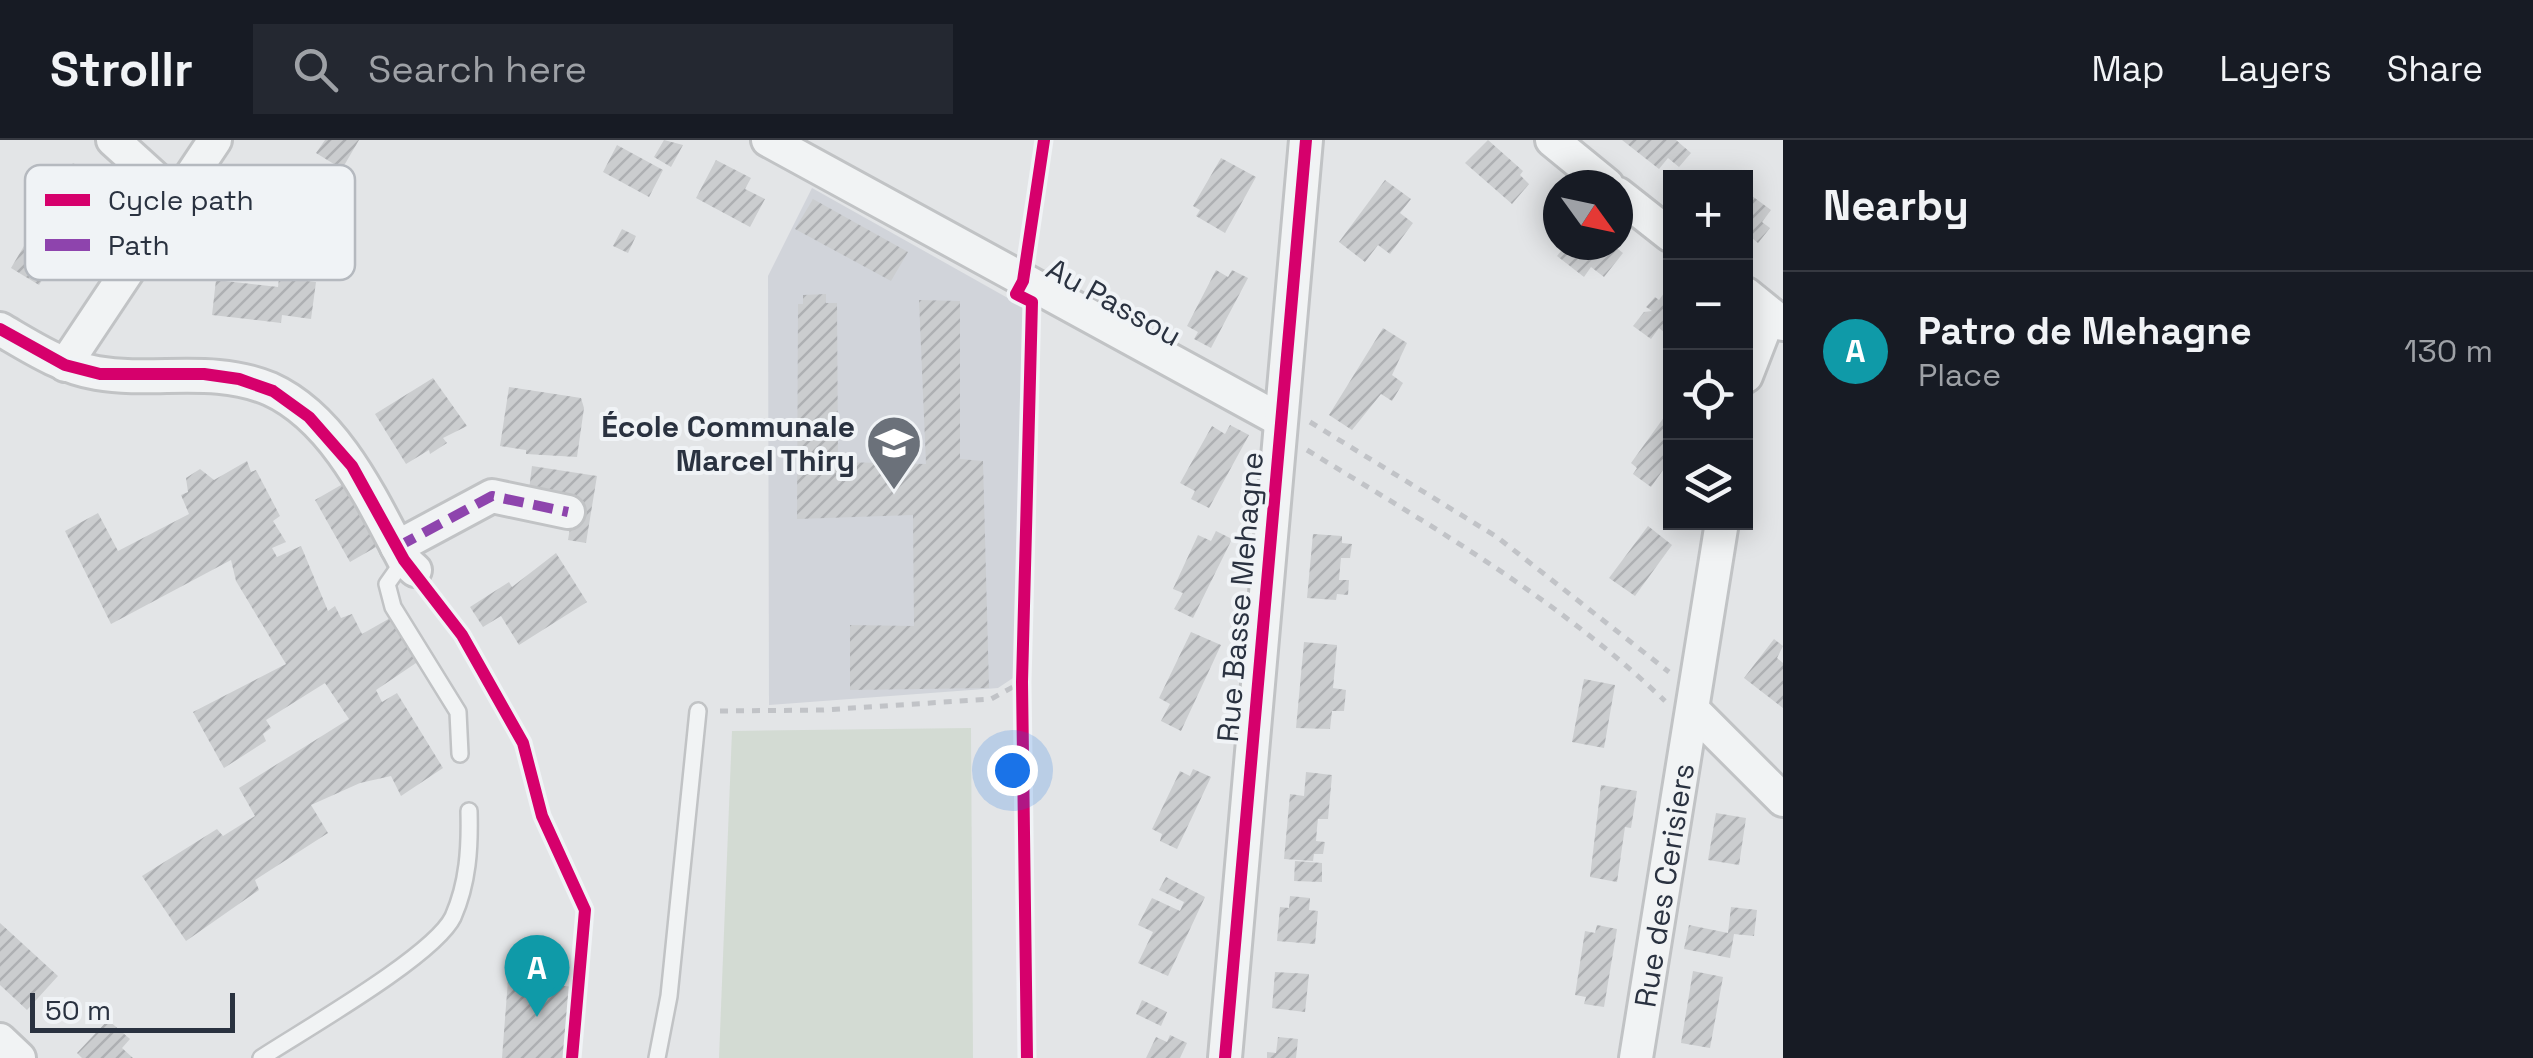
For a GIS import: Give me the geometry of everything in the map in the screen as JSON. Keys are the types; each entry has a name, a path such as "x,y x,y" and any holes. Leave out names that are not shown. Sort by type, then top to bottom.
{"street":[{"path":"113,140 141,165"},
{"path":"199,165 215,140"},
{"name":"Au Passou","path":"768,140 1280,419"},
{"name":"Rue Basse Mehagne","path":"1225,1058 1306,140"},
{"path":"1552,140 1589,170"},
{"path":"1633,206 1663,229"},
{"path":"65,365 122,280"},
{"path":"1753,353 1766,311"},
{"path":"0,329 65,365 100,374 204,374 239,379 273,390 309,416 352,466 405,559 492,496 568,512"},
{"name":"Rue des Cerisiers","path":"1636,1058 1721,530"},
{"name":"Rue des Cerisiers","path":"1693,711 1783,800"},
{"path":"0,1040 19,1058"}],"lane":[{"path":"405,559 388,584 393,606 458,712 460,754"},
{"path":"657,1058 669,996 698,711"},
{"path":"262,1058 416,954 452,920 470,858 470,811"}],"path":[{"path":"1280,419 1497,536 1655,658 1693,711"},
{"path":"1280,419 1508,572 1693,711"},
{"path":"1022,662 1022,700"},
{"path":"698,711 823,710 991,698 1022,682"}],"shaded area":[{"name":"École Communale Marcel Thiry","path":"812,188 1024,307 1016,676 998,688 769,705 768,276"},
{"path":"971,728 973,1058 719,1058 732,731"}],"building":[{"path":"325,140 359,140 344,165 336,165 316,153"},
{"path":"664,140 683,145 671,167 654,157"},
{"path":"1488,140 1523,171 1520,175 1529,184 1512,204 1465,163"},
{"path":"1622,140 1676,140 1691,153 1679,167 1668,158 1659,169"},
{"path":"617,145 663,170 649,197 603,172"},
{"path":"1221,158 1256,177 1225,233 1196,216 1200,210 1193,206"},
{"path":"716,160 751,178 745,189 765,199 750,227 696,198"},
{"path":"1385,180 1411,199 1400,213 1413,223 1390,254 1378,245 1365,262 1339,242"},
{"path":"1753,197 1771,210 1762,222 1770,228 1758,243 1753,239"},
{"path":"813,199 908,252 891,281 795,229"},
{"path":"622,229 636,236 628,253 613,246"},
{"path":"25,244 25,276 11,268"},
{"path":"1562,260 1617,260 1604,277 1591,267 1584,277"},
{"path":"1216,270 1228,277 1232,270 1248,278 1211,348 1194,339 1198,332 1187,326"},
{"path":"216,280 278,287 279,280 316,282 311,319 282,315 281,323 212,315"},
{"path":"826,294 826,303 837,303 838,462 926,464 919,300 960,301 960,459 983,461 989,688 850,690 850,625 914,626 913,515 797,519 798,304 803,304 803,295"},
{"path":"1663,295 1663,331 1659,328 1651,339 1633,326 1644,312 1652,311 1646,307 1655,297 1659,300"},
{"path":"1383,328 1407,343 1392,375 1403,383 1392,401 1381,394 1352,430 1329,415"},
{"path":"433,378 467,426 443,438 447,443 430,454 429,450 406,464 375,414"},
{"path":"509,387 581,398 584,408 577,457 526,454 526,450 500,446"},
{"path":"1663,419 1663,470 1651,487 1633,474 1637,468 1631,463"},
{"path":"1230,425 1249,435 1209,508 1191,499 1195,491 1180,483 1212,426 1225,434"},
{"path":"247,461 251,472 256,470 280,516 273,521 286,542 272,548 277,557 301,546 328,611 335,606 341,618 352,614 362,634 392,617 419,661 376,690 382,702 397,693 443,768 401,796 391,776 360,783 311,805 328,833 255,880 259,890 186,941 142,876 217,829 223,836 255,816 239,788 349,719 325,683 266,720 271,728 263,734 266,741 224,768 193,712 286,664 236,581 231,560 111,624 65,531 98,513 118,551 189,514 181,495 188,492 186,478 200,469 214,480"},
{"path":"532,466 597,476 586,543 568,540 575,498 529,490"},
{"path":"348,481 383,543 350,562 315,500"},
{"path":"1648,526 1672,545 1635,596 1609,578"},
{"path":"1216,531 1232,539 1193,618 1174,609 1183,593 1173,589 1198,535 1211,541"},
{"path":"1313,534 1342,536 1342,543 1352,544 1350,558 1341,558 1339,580 1349,580 1348,595 1337,594 1336,600 1307,598"},
{"path":"556,553 587,602 519,645 501,616 483,627 470,607 509,582 512,587"},
{"path":"1191,632 1221,645 1181,731 1161,721 1170,704 1159,698"},
{"path":"1774,639 1783,646 1777,658 1783,663 1783,708 1744,678"},
{"path":"1304,642 1337,645 1333,688 1346,690 1344,711 1332,711 1330,729 1296,728"},
{"path":"1584,679 1615,685 1604,748 1572,742"},
{"path":"1193,769 1211,777 1177,849 1160,841 1162,834 1152,829 1180,771 1190,776"},
{"path":"1306,772 1332,775 1328,819 1318,819 1316,841 1325,842 1323,854 1314,854 1313,861 1284,859 1290,794 1304,796"},
{"path":"1601,785 1637,791 1631,828 1625,827 1617,882 1590,877"},
{"path":"1716,813 1746,818 1739,865 1708,860"},
{"path":"1295,861 1322,863 1322,882 1294,881"},
{"path":"1166,877 1205,897 1168,976 1138,963 1153,932 1138,925 1152,898 1180,911 1184,902 1159,890"},
{"path":"1290,896 1310,898 1309,910 1318,911 1315,944 1277,941 1280,907 1289,908"},
{"path":"1731,907 1757,910 1754,936 1734,934 1730,958 1684,949 1689,925 1728,933"},
{"path":"0,923 58,976 27,1010 0,985"},
{"path":"1597,925 1617,929 1604,1007 1584,1004 1586,997 1575,995 1585,931 1595,933"},
{"path":"1693,971 1723,977 1710,1048 1681,1043"},
{"path":"1275,972 1309,974 1305,1012 1272,1008"},
{"path":"508,980 574,987 566,1058 502,1058"},
{"path":"1142,1000 1167,1012 1161,1026 1136,1014"},
{"path":"108,1020 130,1039 122,1048 133,1058 82,1058 77,1053"},
{"path":"1170,1035 1187,1043 1180,1058 1146,1058 1156,1037 1167,1042"},
{"path":"1278,1037 1298,1039 1296,1058 1267,1058 1267,1052 1276,1053"}],"marked path":[{"path":"397,547 492,496 568,512"}],"cycle path":[{"path":"1027,1058 1022,682 1032,302 1016,294 1023,281 1044,140"},
{"path":"1225,1058 1306,140"},
{"path":"0,329 65,365 100,374 204,374 239,379 273,391 309,417 352,466 404,560 462,635 523,743 542,816 585,910 572,1058"}],"place":[{"name":"École Communale Marcel Thiry","path":"894,492"},
{"name":"Patro de Mehagne","path":"537,1017"}]}
